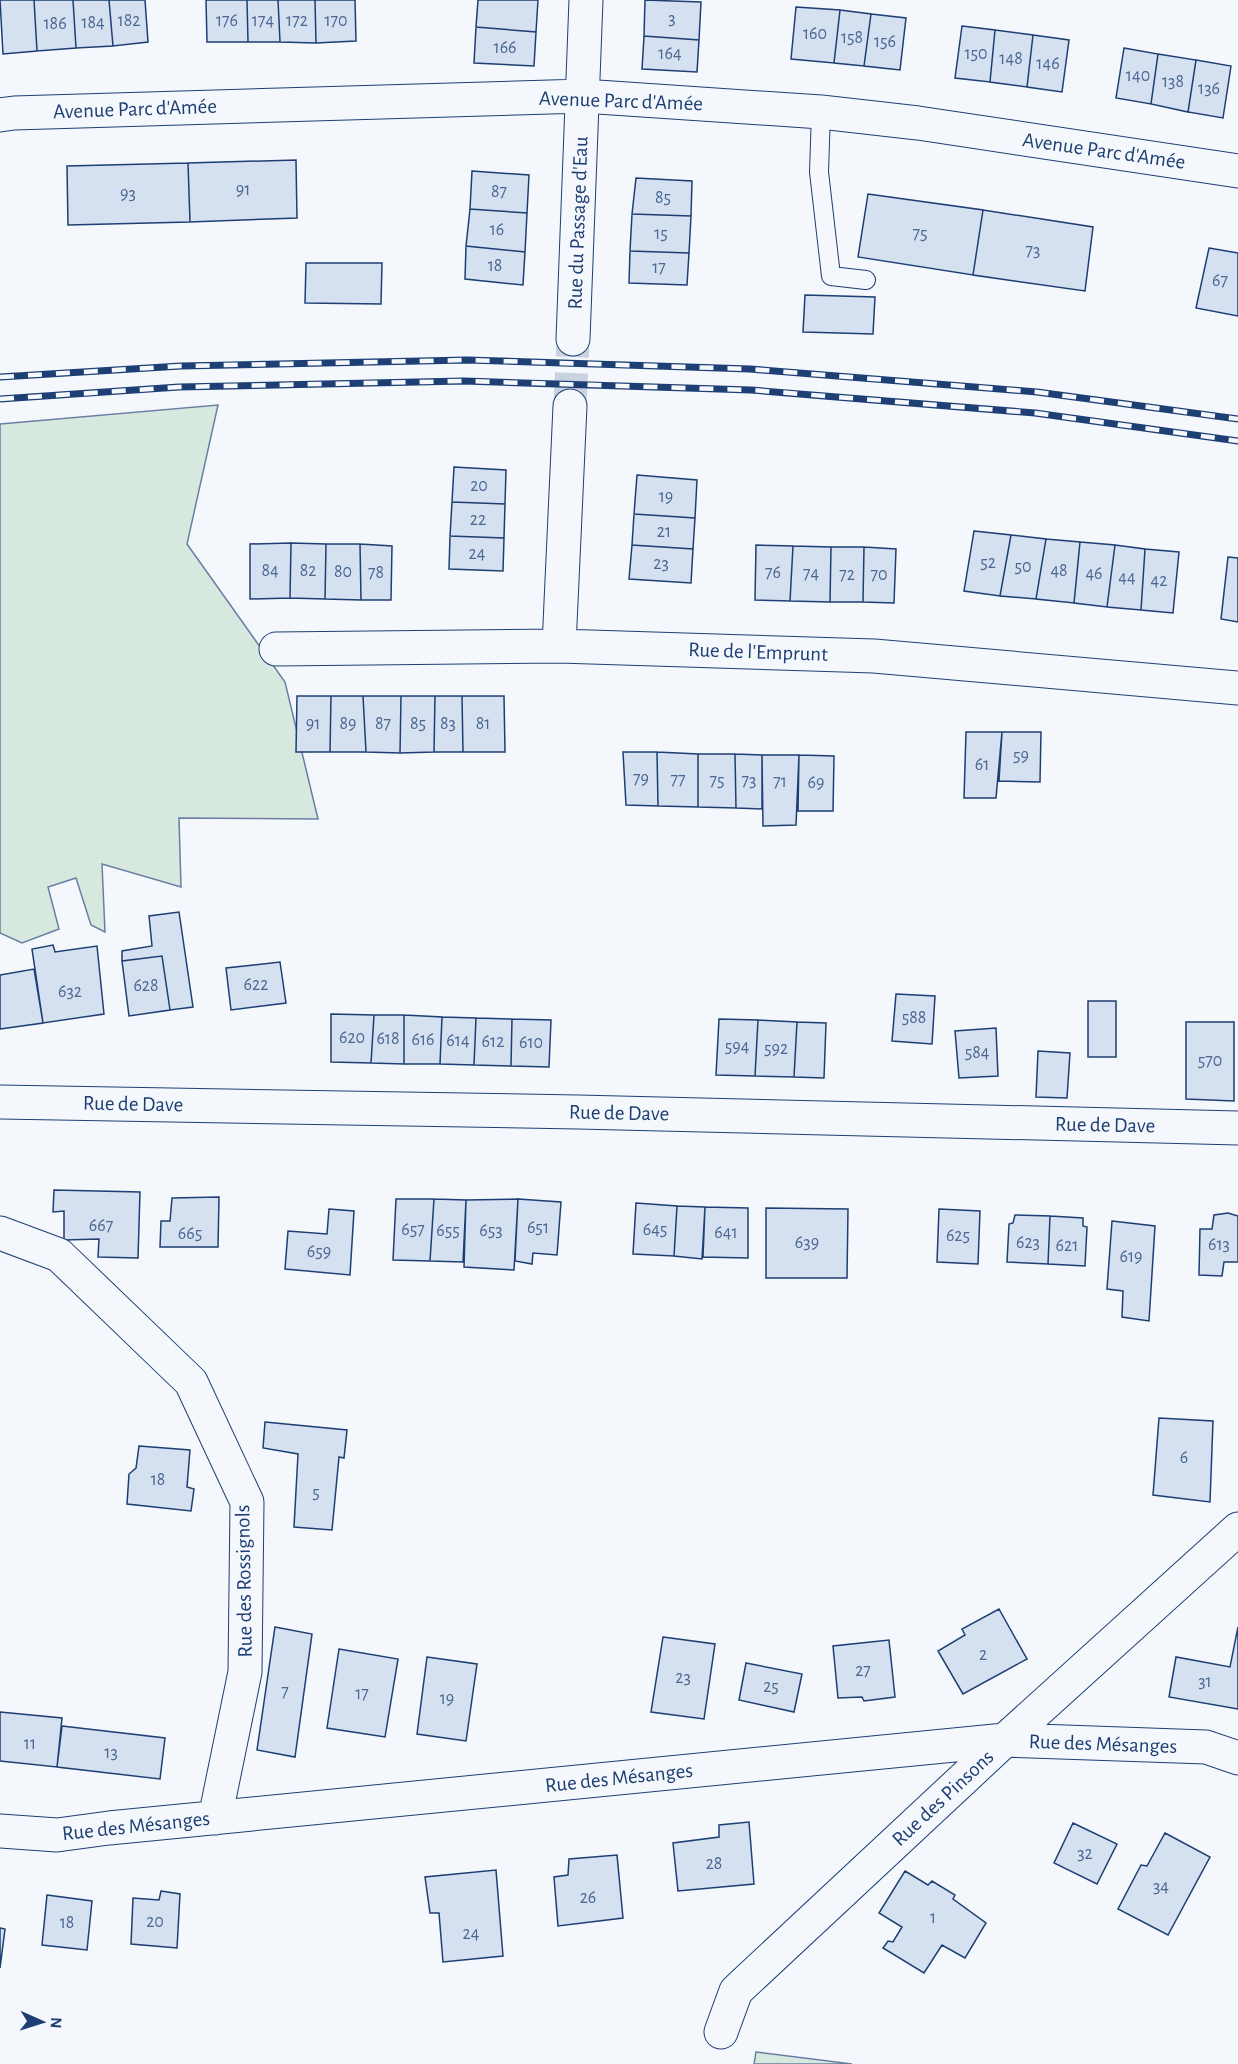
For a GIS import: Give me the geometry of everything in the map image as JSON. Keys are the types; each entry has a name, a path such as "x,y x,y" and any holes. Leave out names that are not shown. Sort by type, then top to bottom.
{"street":[{"name":"Rue du Passage d'Eau","path":"573,339 586,0"},
{"name":"Avenue Parc d'Amée","path":"0,115 583,96 821,112 918,123 1238,171"},
{"path":"559,646 570,406"},
{"name":"Rue de l'Emprunt","path":"276,649 559,646 874,656 1238,688"},
{"name":"Rue de Dave","path":"0,1102 566,1112 1238,1128"},
{"name":"Rue des Rossignols","path":"0,1233 59,1255 191,1382 247,1502 245,1672 215,1818"},
{"name":"Rue des Pinsons","path":"721,2032 736,1991 1005,1740 1238,1529"},
{"name":"Rue des Mésanges","path":"0,1831 57,1835 1005,1740 1206,1747 1238,1758"}],"lane":[{"path":"821,112 819,172 831,276 866,280"}],"shaded area":[{"path":"218,405 187,544 285,682 318,819 179,818 181,887 102,864 105,932 91,925 76,878 48,887 59,929 22,943 0,933 0,424"},
{"path":"756,2052 852,2064 754,2064"}],"building":[{"path":"0,0 34,0 37,51 3,54"},
{"path":"34,0 73,0 76,48 37,51"},
{"path":"73,0 109,0 113,46 76,48"},
{"path":"109,0 145,0 148,42 113,46"},
{"path":"206,0 247,0 248,42 207,42"},
{"path":"247,0 278,0 280,42 248,42"},
{"path":"278,0 315,0 316,43 280,42"},
{"path":"315,0 355,0 356,41 316,43"},
{"path":"478,0 538,0 536,32 476,27"},
{"path":"645,0 701,2 699,40 644,36"},
{"path":"796,7 840,10 834,63 791,59"},
{"path":"840,10 871,14 864,66 834,63"},
{"path":"871,14 906,18 900,70 864,66"},
{"path":"962,26 995,30 990,82 955,78"},
{"path":"476,27 536,32 534,66 474,63"},
{"path":"995,30 1033,35 1027,87 990,82"},
{"path":"1033,35 1069,40 1062,92 1027,87"},
{"path":"644,36 699,40 697,72 642,69"},
{"path":"1124,48 1158,54 1151,104 1116,98"},
{"path":"1158,54 1196,60 1188,112 1151,104"},
{"path":"1196,60 1231,66 1223,118 1188,112"},
{"path":"296,160 297,218 190,222 188,163"},
{"path":"188,163 190,222 68,225 67,166"},
{"path":"472,171 529,175 527,213 470,209"},
{"path":"636,178 692,181 691,216 632,214"},
{"path":"868,194 983,210 973,275 858,257"},
{"path":"470,209 527,213 525,252 466,246"},
{"path":"983,210 1093,227 1085,291 973,275"},
{"path":"632,214 691,216 689,253 630,251"},
{"path":"466,246 525,252 523,285 465,279"},
{"path":"1209,248 1238,253 1238,316 1196,308"},
{"path":"630,251 689,253 687,285 629,283"},
{"path":"306,263 382,263 381,304 305,303"},
{"path":"805,295 875,297 873,334 803,332"},
{"path":"454,467 506,470 505,504 452,502"},
{"path":"637,475 697,480 695,518 634,514"},
{"path":"452,502 505,504 504,538 450,536"},
{"path":"634,514 695,518 693,549 632,545"},
{"path":"974,531 1011,535 1000,596 964,591"},
{"path":"1011,535 1046,539 1036,599 1000,596"},
{"path":"450,536 504,538 503,571 449,569"},
{"path":"1046,539 1080,542 1074,603 1036,599"},
{"path":"1080,542 1115,545 1107,607 1074,603"},
{"path":"291,543 290,598 250,599 250,544"},
{"path":"291,543 326,544 325,599 290,598"},
{"path":"326,544 360,544 361,600 325,599"},
{"path":"360,544 392,546 391,600 361,600"},
{"path":"632,545 693,549 691,583 629,579"},
{"path":"756,545 793,546 790,601 755,600"},
{"path":"1115,545 1145,549 1141,610 1107,607"},
{"path":"793,546 831,547 830,602 790,601"},
{"path":"831,547 864,547 863,602 830,602"},
{"path":"864,547 896,549 894,603 863,602"},
{"path":"1145,549 1179,552 1173,613 1141,610"},
{"path":"1228,557 1238,558 1238,622 1221,619"},
{"path":"297,696 331,696 330,752 296,752"},
{"path":"331,696 363,696 366,752 330,752"},
{"path":"363,696 401,696 400,753 366,752"},
{"path":"401,696 435,696 434,752 400,753"},
{"path":"435,696 462,696 463,752 434,752"},
{"path":"462,696 504,696 505,752 463,752"},
{"path":"966,732 1002,732 996,798 964,798"},
{"path":"1002,732 1041,732 1040,782 999,781"},
{"path":"623,752 657,752 658,806 626,805"},
{"path":"657,752 698,754 698,807 658,806"},
{"path":"698,754 735,754 736,808 698,807"},
{"path":"735,754 762,755 762,809 736,808"},
{"path":"762,755 799,755 796,825 763,826"},
{"path":"799,755 834,756 833,811 798,811"},
{"path":"179,912 193,1007 170,1010 162,956 122,961 122,951 152,946 149,916"},
{"path":"53,945 55,952 97,946 104,1014 43,1023 32,949"},
{"path":"162,956 170,1010 129,1016 122,961"},
{"path":"280,962 286,1003 231,1010 226,968"},
{"path":"34,969 43,1023 0,1029 0,975"},
{"path":"896,994 935,996 932,1044 892,1041"},
{"path":"1088,1001 1116,1001 1116,1057 1088,1057"},
{"path":"331,1014 374,1015 371,1063 331,1062"},
{"path":"374,1015 404,1015 404,1064 371,1063"},
{"path":"404,1015 442,1017 440,1064 404,1064"},
{"path":"442,1017 476,1018 474,1065 440,1064"},
{"path":"476,1018 512,1019 511,1066 474,1065"},
{"path":"512,1019 551,1020 549,1067 511,1066"},
{"path":"719,1019 758,1020 755,1076 716,1075"},
{"path":"758,1020 797,1022 794,1077 755,1076"},
{"path":"797,1022 826,1023 824,1078 794,1077"},
{"path":"1186,1022 1234,1022 1234,1101 1186,1099"},
{"path":"996,1028 998,1076 959,1078 955,1031"},
{"path":"1038,1051 1070,1053 1067,1098 1036,1097"},
{"path":"54,1190 140,1192 138,1258 98,1257 99,1239 64,1240 64,1211 53,1212"},
{"path":"219,1197 218,1247 160,1247 161,1221 170,1221 172,1198"},
{"path":"396,1199 434,1199 430,1261 393,1260"},
{"path":"434,1199 466,1200 463,1262 430,1261"},
{"path":"518,1199 514,1270 464,1267 466,1200"},
{"path":"518,1199 561,1202 557,1255 533,1253 532,1264 515,1261"},
{"path":"636,1203 677,1206 674,1256 633,1254"},
{"path":"677,1206 705,1207 702,1259 674,1256"},
{"path":"705,1207 748,1208 748,1258 703,1257"},
{"path":"766,1208 848,1209 847,1278 766,1278"},
{"path":"329,1209 354,1211 350,1275 285,1269 288,1231 327,1234"},
{"path":"939,1209 980,1211 978,1264 937,1262"},
{"path":"1228,1213 1238,1216 1238,1262 1224,1262 1222,1276 1199,1275 1200,1229 1212,1229 1214,1215"},
{"path":"1015,1215 1050,1216 1048,1264 1007,1262 1009,1224 1013,1223"},
{"path":"1050,1216 1083,1218 1083,1226 1087,1227 1085,1266 1048,1264"},
{"path":"1112,1221 1155,1226 1149,1321 1122,1317 1123,1291 1107,1289"},
{"path":"1159,1418 1213,1421 1210,1502 1153,1495"},
{"path":"265,1422 347,1430 344,1458 339,1457 332,1530 294,1527 298,1454 263,1448"},
{"path":"139,1446 190,1450 187,1487 194,1489 191,1511 127,1504 129,1474 136,1468"},
{"path":"999,1609 1027,1659 963,1694 938,1651 965,1635 962,1629"},
{"path":"275,1627 312,1634 295,1757 257,1750"},
{"path":"1238,1627 1238,1709 1169,1697 1176,1657 1230,1667"},
{"path":"663,1637 715,1644 704,1719 651,1712"},
{"path":"889,1640 895,1697 864,1701 862,1697 838,1698 833,1646"},
{"path":"339,1649 398,1659 385,1737 327,1728"},
{"path":"427,1657 477,1664 466,1741 417,1734"},
{"path":"746,1663 802,1674 794,1712 739,1700"},
{"path":"0,1712 62,1718 57,1767 0,1761"},
{"path":"62,1726 165,1738 160,1779 57,1767"},
{"path":"749,1822 754,1884 678,1891 673,1843 719,1837 719,1825"},
{"path":"1073,1823 1117,1844 1097,1884 1054,1863"},
{"path":"1165,1833 1210,1857 1168,1935 1118,1909 1141,1865 1147,1866"},
{"path":"617,1855 623,1918 558,1926 554,1877 568,1875 569,1859"},
{"path":"496,1870 503,1956 443,1962 439,1913 430,1913 425,1877"},
{"path":"905,1871 928,1885 932,1881 955,1895 953,1899 986,1923 965,1958 942,1945 924,1973 883,1948 888,1941 893,1942 902,1927 879,1913"},
{"path":"161,1891 180,1894 177,1948 131,1944 133,1898 159,1900"},
{"path":"47,1895 92,1901 87,1950 42,1945"},
{"path":"0,1928 5,1929 0,1968"}],"tunnel":[{"path":"570,406 573,339"}],"railway":[{"path":"0,377 181,366 467,360 750,369 1037,392 1238,419"},
{"path":"0,399 179,387 464,381 751,390 1035,413 1238,441"}]}
